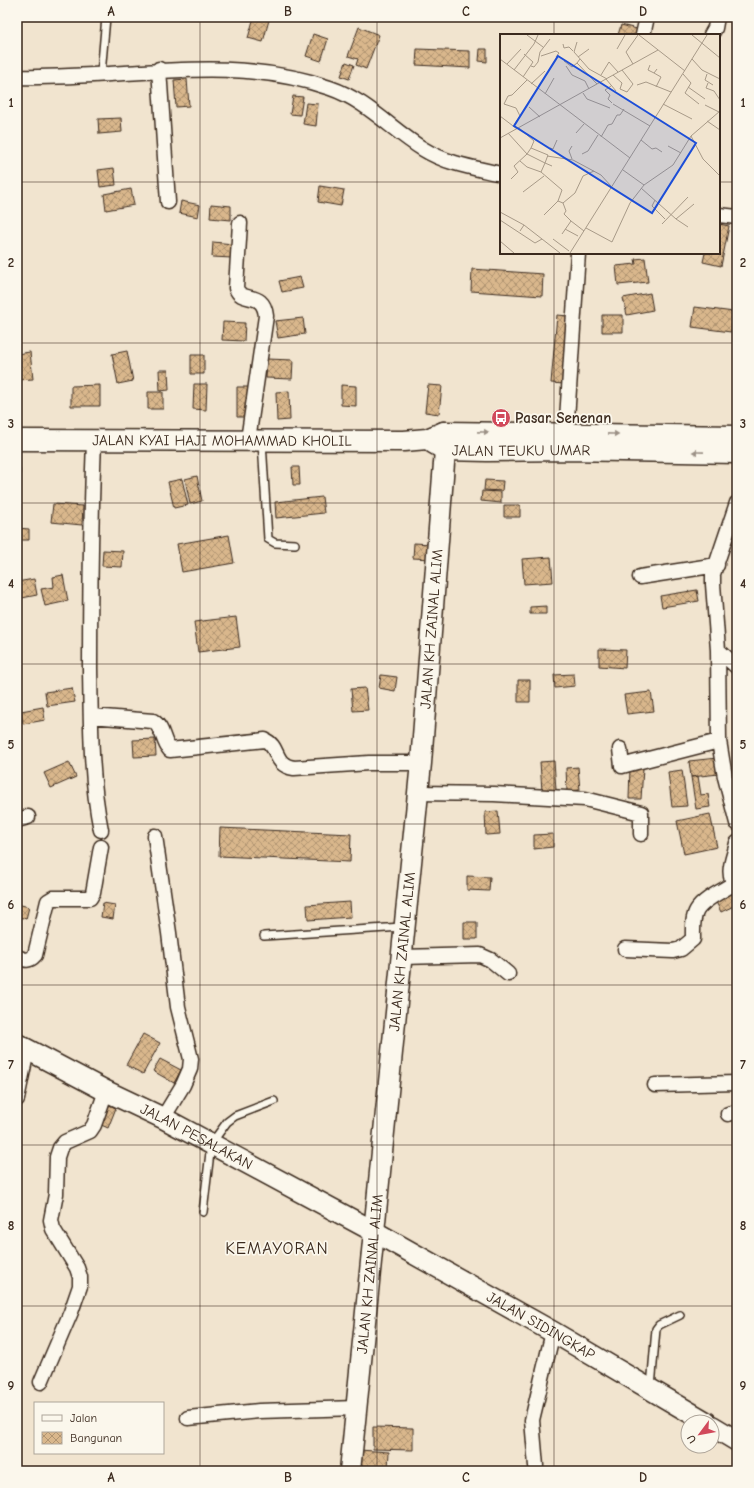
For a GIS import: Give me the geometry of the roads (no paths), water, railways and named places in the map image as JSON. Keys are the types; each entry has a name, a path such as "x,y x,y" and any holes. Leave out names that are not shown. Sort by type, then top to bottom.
{"street":[{"path":"643,34 647,17"},
{"path":"712,34 715,28 717,17"},
{"path":"17,77 57,77 158,70 239,69 284,75 331,88 356,100 424,150 453,163 500,174"},
{"path":"158,70 168,202"},
{"path":"720,215 737,217"},
{"path":"240,223 236,288 238,293 242,296 257,298 263,303 266,316 255,440"},
{"path":"566,434 578,254"},
{"name":"JALAN TEUKU UMAR","path":"439,440 566,434 737,436"},
{"name":"JALAN KYAI HAJI MOHAMMAD KHOLIL","path":"17,440 439,440"},
{"name":"JALAN TEUKU UMAR","path":"439,440 737,453"},
{"name":"JALAN KH ZAINAL ALIM","path":"350,1471 418,793 439,440"},
{"path":"94,441 90,540 91,716 95,798 101,830"},
{"path":"737,503 717,565 713,584 718,650 719,741 725,777 737,823"},
{"path":"640,577 717,565"},
{"path":"718,650 737,666"},
{"path":"91,716 153,721 161,730 166,745 170,750 265,740 272,746 280,763 286,767 294,768 369,763 420,763"},
{"path":"620,749 622,766 627,766 633,763 719,741"},
{"path":"418,793 494,794 585,799 641,813 641,834"},
{"path":"154,836 169,934 178,1007 191,1059 190,1069 183,1085 163,1118"},
{"path":"626,949 681,950 692,939 696,911 703,904 735,886 730,870 737,843"},
{"path":"17,957 25,960 31,959 35,955 48,901 57,897 85,900 90,898 93,894 101,848"},
{"path":"402,957 480,955 490,960 508,974"},
{"path":"17,1099 22,1047"},
{"name":"JALAN PESALAKAN","path":"22,1047 106,1091 163,1118 375,1232"},
{"path":"655,1085 737,1082"},
{"path":"41,1382 71,1312 80,1286 80,1276 77,1268 52,1229 51,1220 56,1194 58,1152 65,1142 90,1130 94,1124 106,1091"},
{"name":"JALAN SIDINGKAP","path":"375,1232 553,1332 692,1414"},
{"path":"536,1466 532,1420 553,1332"},
{"path":"188,1418 259,1411 357,1408"},
{"path":"720,1431 737,1441"}],"lane":[{"path":"101,74 106,17"},
{"path":"255,440 268,539 275,542 295,544"},
{"path":"264,936 405,927"},
{"path":"203,1212 211,1144 227,1122 235,1116 274,1101"},
{"path":"650,1390 656,1329 659,1325 680,1315"}],"place":[{"name":"Pasar Senenan","path":"501,418"}],"district":[{"name":"KEMAYORAN","path":"277,1248"}]}
